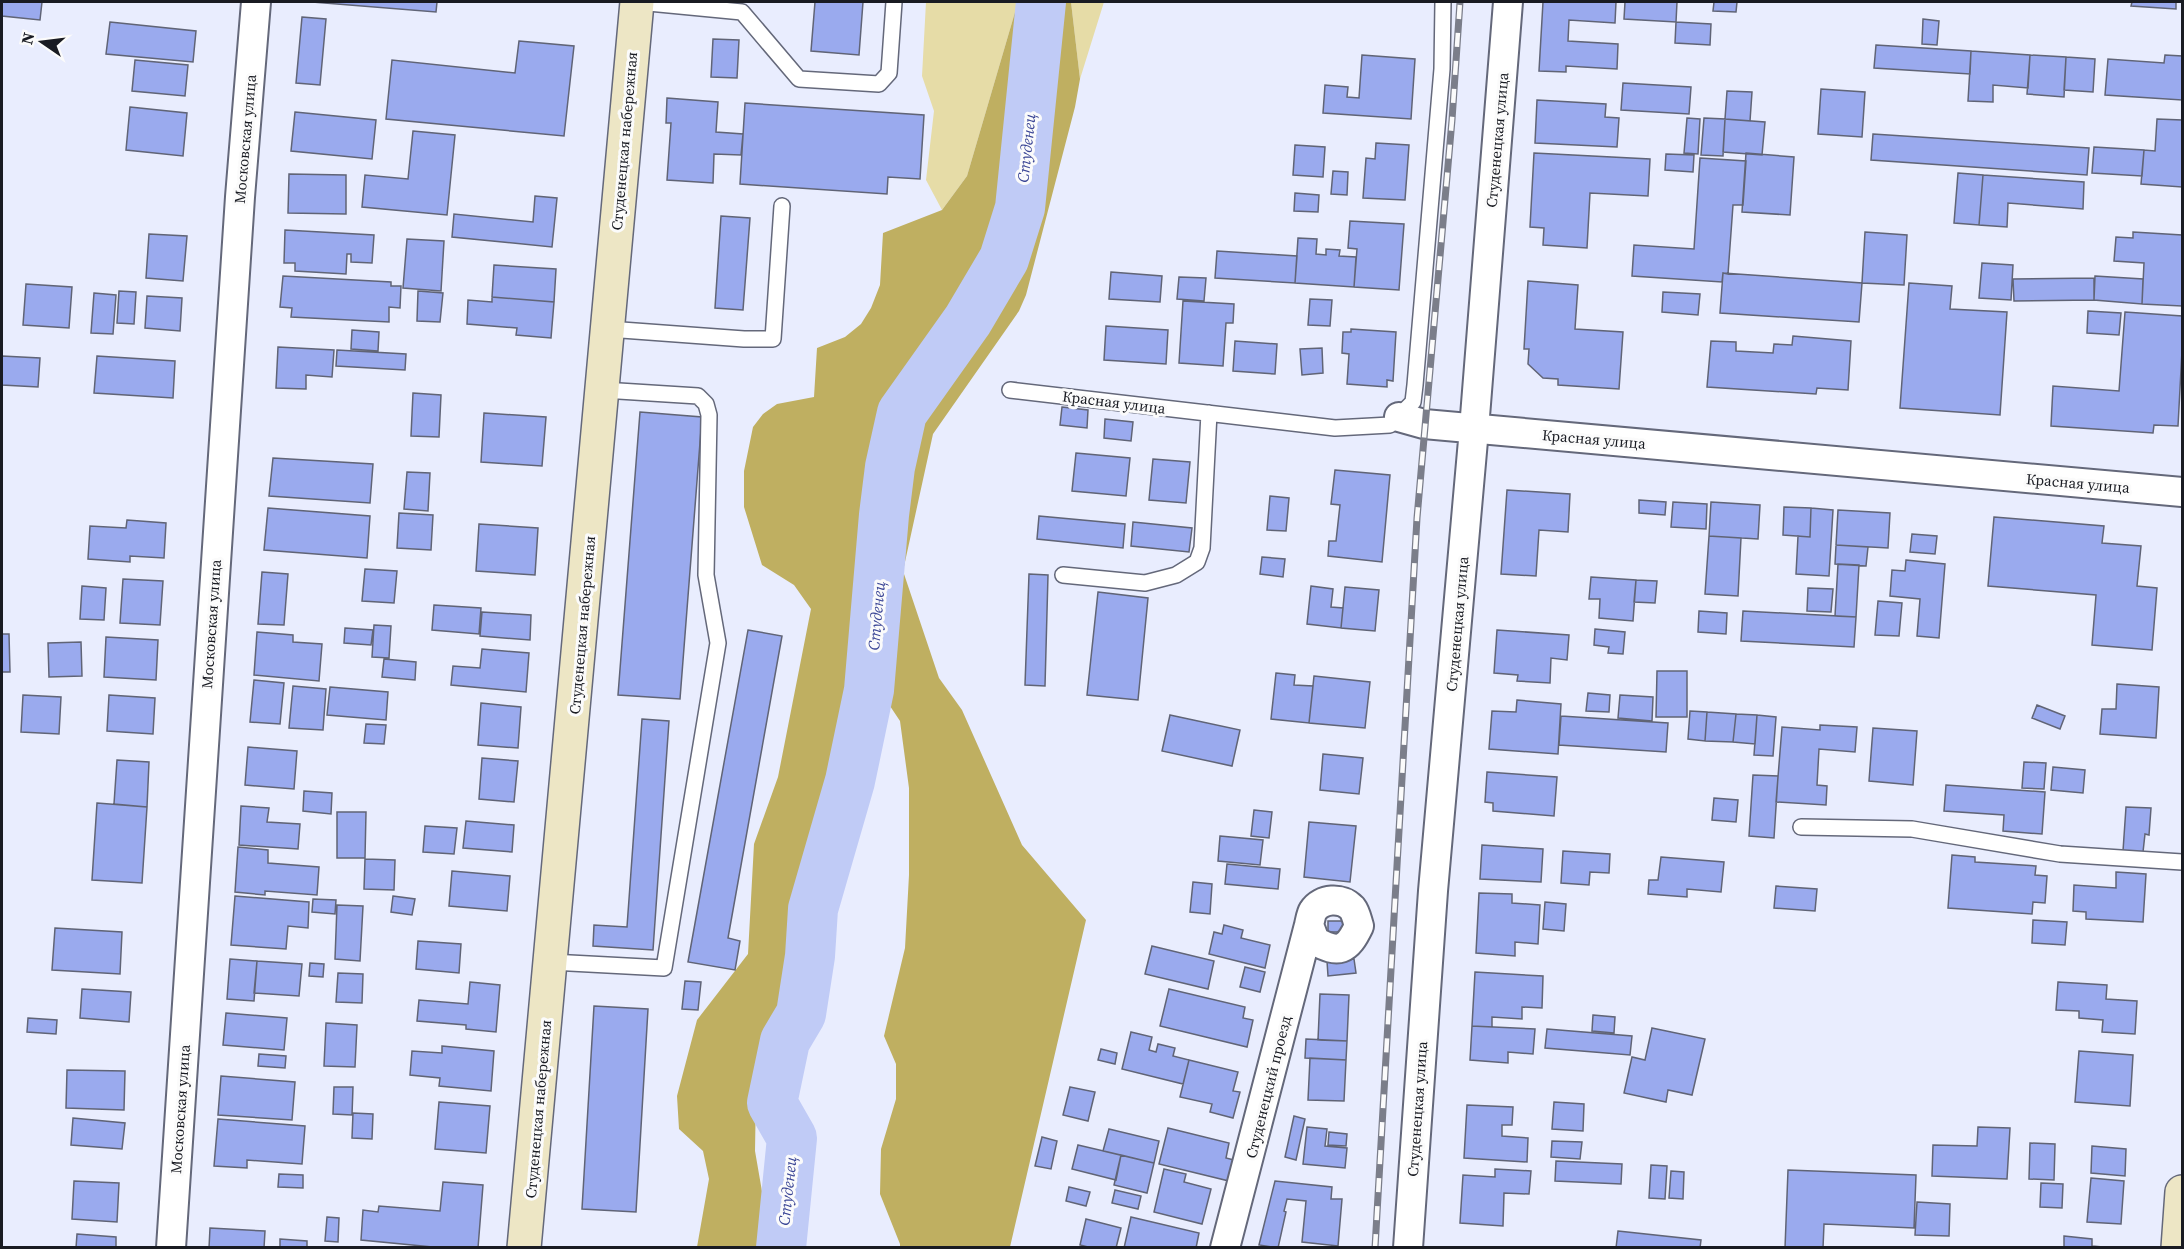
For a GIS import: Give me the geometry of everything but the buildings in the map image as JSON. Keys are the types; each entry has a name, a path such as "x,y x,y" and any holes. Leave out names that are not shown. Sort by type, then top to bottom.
{"street":[{"name":"Московская улица","path":"171,1248 239,209 256,2"},
{"name":"Студенецкая набережная","path":"524,1248 637,2"},
{"name":"Студенецкая улица","path":"1408,1248 1433,891 1474,429 1508,2"},
{"name":"Красная улица","path":"1399,417 1424,424 1474,429 2182,492"},
{"name":"Студенецкий проезд","path":"1225,1248 1309,925"},
{"path":"2178,1248 2182,1192"}],"lane":[{"path":"637,2 742,12 799,79 879,84 889,73 894,2"},
{"path":"1399,417 1413,402 1415,385 1442,69 1443,2"},
{"path":"608,329 773,339 782,206"},
{"path":"551,962 664,968 718,644 706,574 709,415 706,404 698,396 603,390"},
{"name":"Красная улица","path":"1010,390 1335,428 1390,425 1399,417"},
{"path":"1063,575 1145,583 1176,575 1197,562 1202,548 1209,414"},
{"path":"1801,826 1912,829 2060,854 2182,862"}],"shaded area":[{"path":"926,2 1018,2 967,176 942,210 926,180 934,111 922,76"},
{"path":"1018,2 1071,2 1080,79 1075,107 1026,295 1019,311 933,434 903,571 939,678 962,710 1022,845 1086,920 1010,1247 900,1247 880,1194 881,1149 896,1099 896,1064 884,1036 905,948 909,875 909,788 900,721 880,691 860,695 846,713 792,978 756,1090 755,1151 764,1203 760,1247 697,1247 709,1179 703,1151 679,1129 677,1096 697,1020 748,954 754,844 778,777 811,609 794,585 762,565 744,507 744,471 753,427 763,414 777,404 814,397 817,348 845,337 861,324 871,308 880,285 883,233 942,210 967,176"},
{"path":"1071,2 1104,2 1080,79"}],"waterway":[{"name":"Студенец","path":"781,1248 792,1138 772,1103 785,1041 801,1014 810,956 813,909 850,781 869,690 890,467 902,413 968,320 1004,259 1020,208 1041,2"}],"railway":[{"path":"1375,1248 1417,518 1452,120 1460,2"}]}
